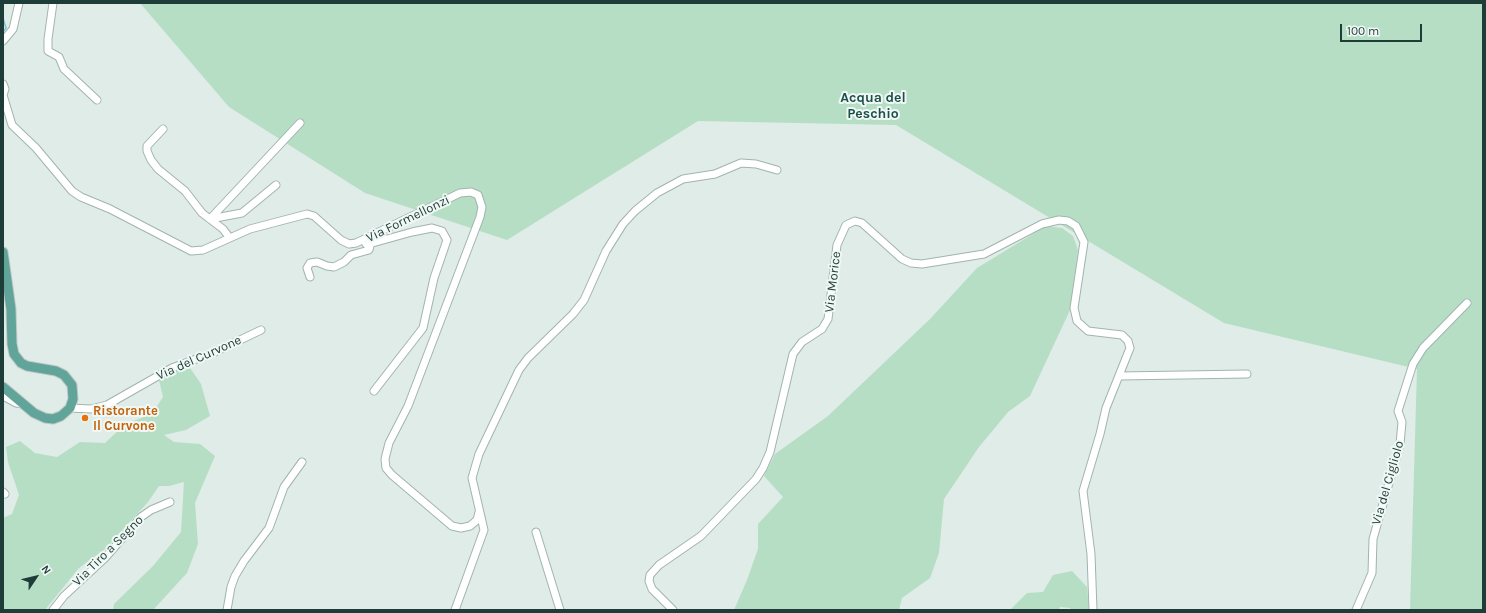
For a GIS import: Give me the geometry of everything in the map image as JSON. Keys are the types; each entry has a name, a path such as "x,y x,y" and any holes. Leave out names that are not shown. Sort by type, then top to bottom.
{"main road":[{"path":"3,252 11,309 12,347 14,354 21,363 27,366 56,371 66,377 73,392 70,408 59,418 50,419 37,415 3,387"}],"street":[{"path":"3,41 13,29 15,12 19,3"},
{"path":"53,3 48,50 51,54 59,57 64,69 98,100"},
{"name":"Via Formellonzi","path":"3,84 5,89 3,95 12,125 39,152 67,187 78,196 107,207 189,250 203,250 250,228 307,214 317,218 334,235 347,243 356,243 460,193 472,192 480,198 482,209 480,217 408,406 389,443 384,459 386,468 392,475 452,526 461,528 472,525 478,518 479,512"},
{"path":"210,219 300,123"},
{"path":"163,129 147,146 149,156 155,166 185,191 210,219 223,229 228,237"},
{"path":"455,610 477,546 484,532 484,524 479,512 472,483 473,470 510,386 526,360 573,314 584,300 608,248 628,218 657,193 683,179 715,174 742,163 777,170"},
{"path":"210,219 242,213 276,185"},
{"name":"Via Morice","path":"673,610 652,589 650,575 660,566 702,536 756,478 763,468 770,452 793,354 802,342 822,328 828,319 838,243 846,225 853,221 862,223 902,259 913,264 923,264 984,254 1049,221 1062,220 1072,223 1081,233 1085,246 1074,305 1075,317 1082,327 1088,331 1121,334 1127,339 1130,349 1119,376"},
{"path":"334,235 339,242 346,247 356,247 432,228 442,231 448,240 435,274 424,325 374,391"},
{"path":"310,277 307,268 310,263 317,262 334,267 344,262 351,255 367,251 370,248 369,244"},
{"name":"Via del Cigliolo","path":"1356,610 1372,573 1373,539 1400,444 1402,422 1398,411 1413,364 1423,348 1467,303"},
{"name":"Via del Curvone","path":"70,408 91,409 107,405 172,368 215,352 261,330"},
{"path":"1093,610 1091,554 1083,491 1100,434 1105,411 1119,376 1247,374"},
{"path":"3,396 16,403 23,404"},
{"path":"227,610 231,587 235,576 241,565 269,528 284,487 302,462"},
{"name":"Via Tiro a Segno","path":"53,610 64,596 110,553 141,517 151,510 170,502"},
{"path":"536,532 560,610"}],"green space":[{"path":"140,3 1483,3 1483,610 1410,610 1417,369 1224,323 896,125 698,121 507,240 365,193 229,107"},
{"path":"1046,226 1062,228 1073,236 1078,250 1070,310 1030,396 1008,412 979,447 944,499 939,553 930,578 902,598 899,610 734,610 758,549 758,524 783,497 764,476 775,454 828,416 930,319 977,268"},
{"path":"188,365 201,384 210,416 186,430 164,435 174,442 200,444 215,456 195,503 198,544 187,573 153,610 113,610 114,604 153,566 181,532 184,482 169,486 159,486 148,502 105,549 79,568 45,610 3,610 3,518 12,514 19,495 8,462 6,447 20,441 35,453 57,457 80,442 105,443 125,424 152,414 163,397 159,380"},
{"path":"1072,571 1087,587 1089,610 1071,610 1070,608 1060,607 1059,610 1010,610 1027,593 1043,592 1053,575"}],"waterway":[{"path":"3,18 6,28 3,32"}],"place":[{"name":"Ristorante Il Curvone","path":"85,418"}],"district":[{"name":"Acqua del Peschio","path":"873,106"}]}
